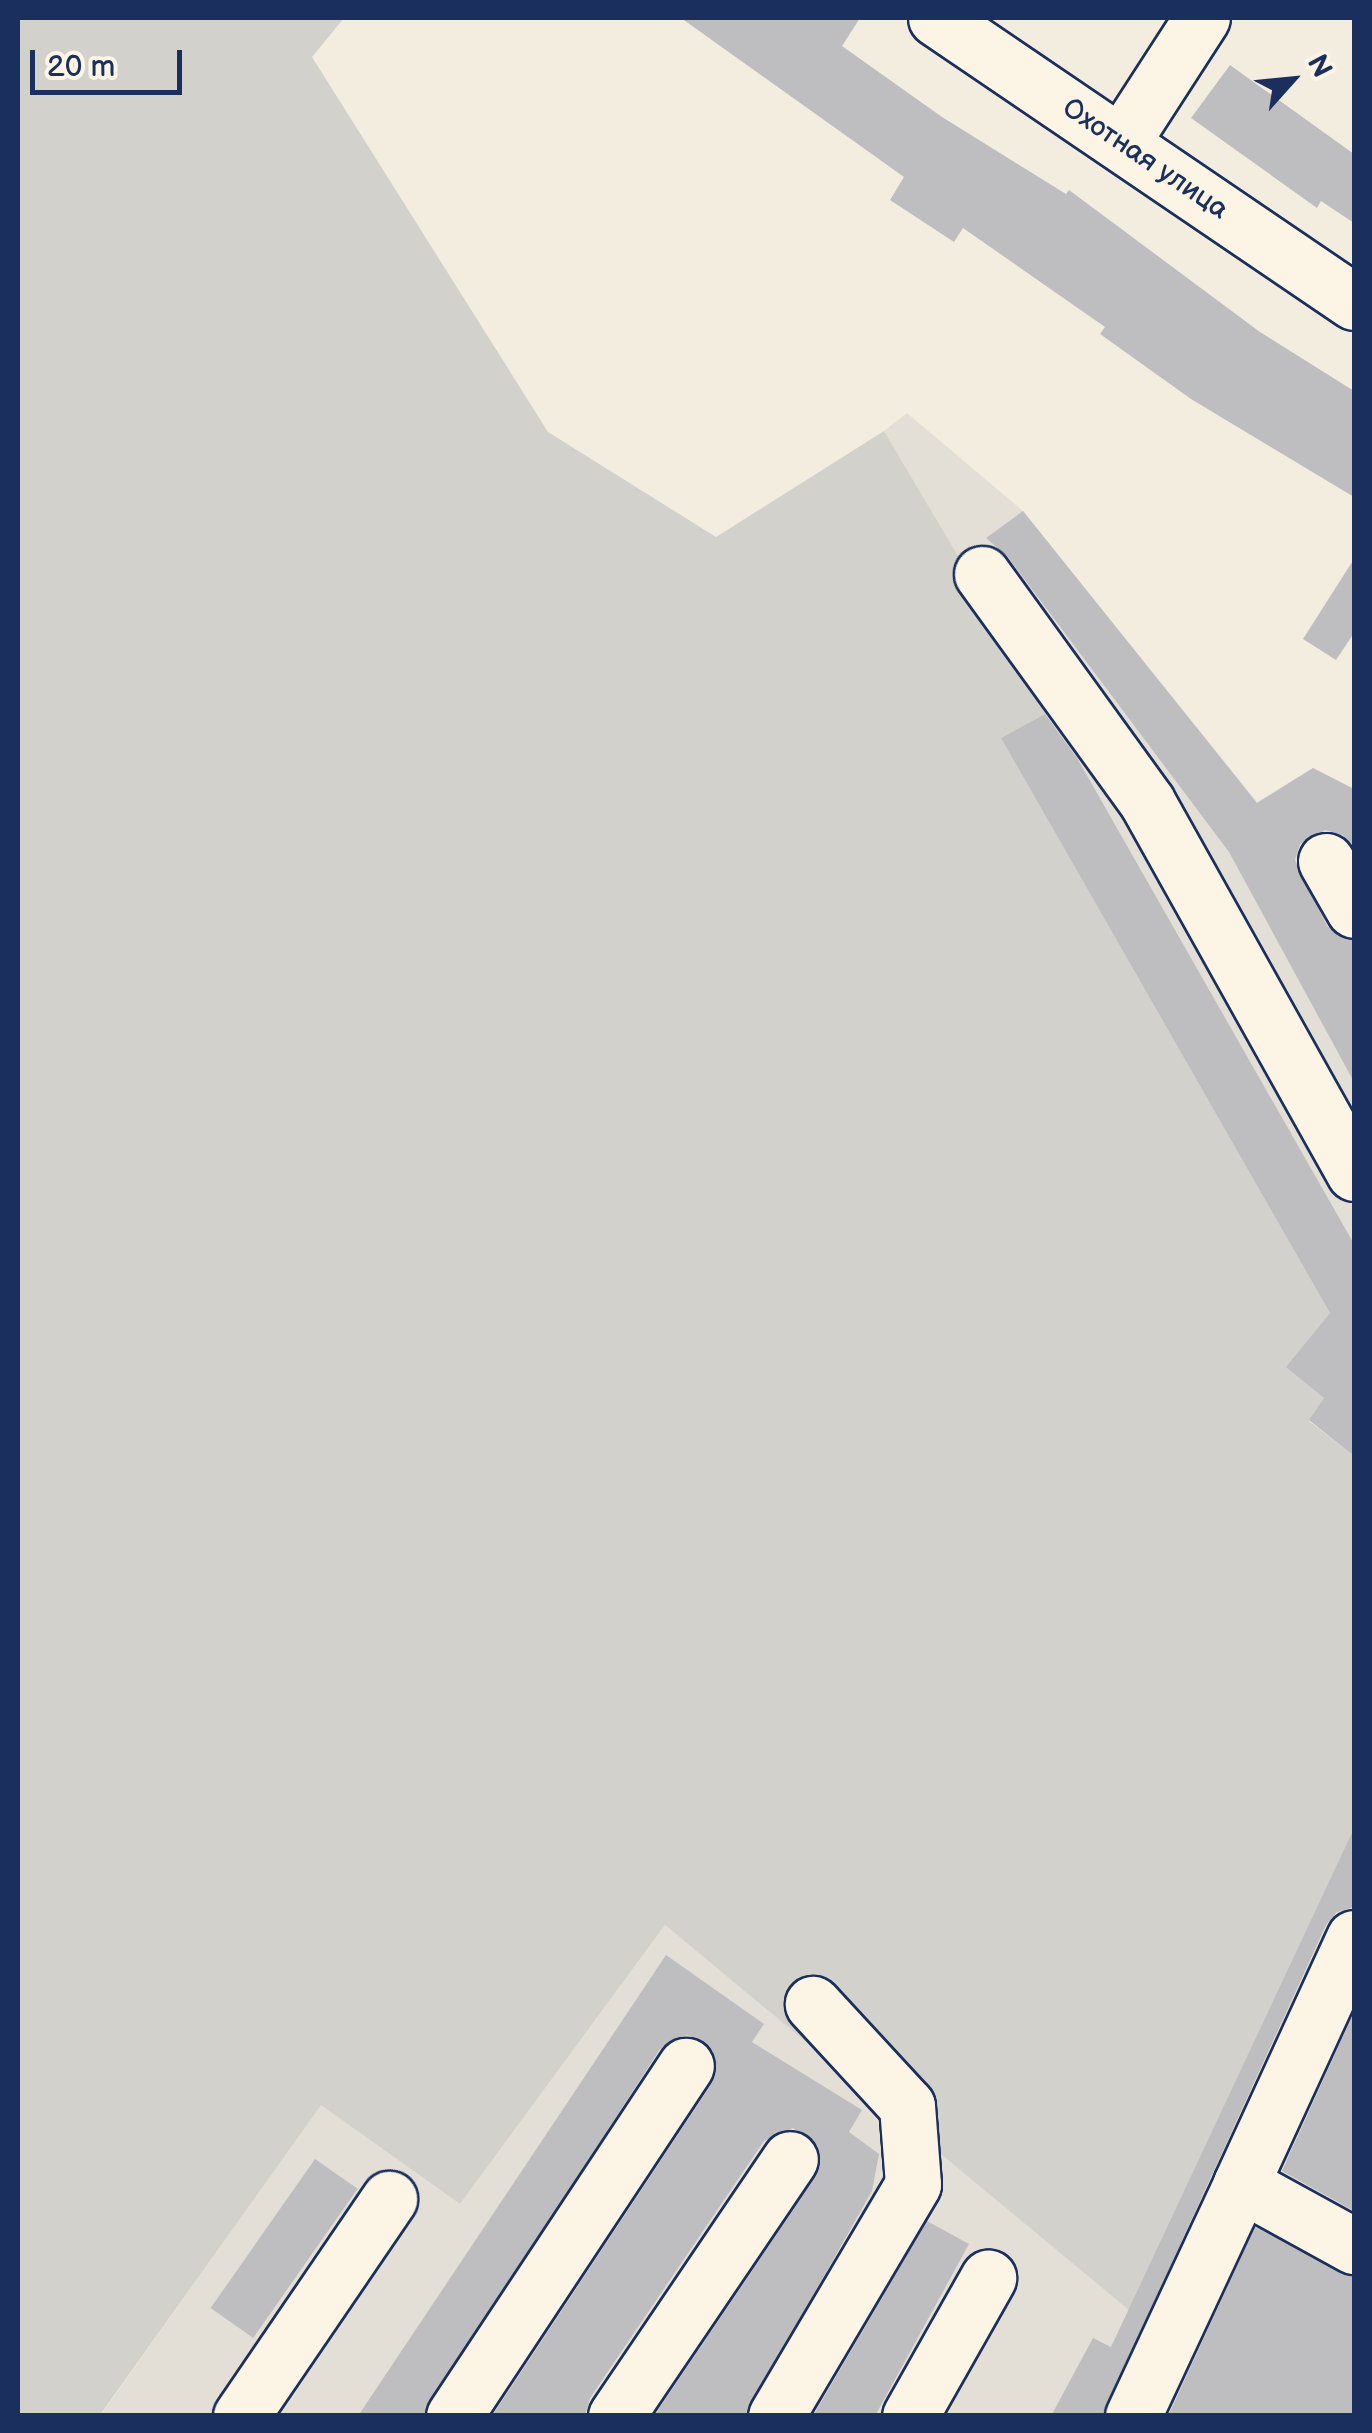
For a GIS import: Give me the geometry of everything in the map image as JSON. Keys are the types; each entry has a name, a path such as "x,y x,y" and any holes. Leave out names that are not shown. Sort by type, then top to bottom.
{"street":[{"name":"Охотная улица","path":"936,18 1354,302"},
{"path":"1121,143 1202,18"},
{"path":"982,574 1147,802 1354,1173"},
{"path":"1326,862 1354,910"},
{"path":"1133,2416 1354,1938"},
{"path":"776,2416 913,2184 906,2106 813,2004"},
{"path":"454,2416 686,2066"},
{"path":"616,2416 790,2159"},
{"path":"1241,2184 1354,2246"},
{"path":"241,2416 389,2199"},
{"path":"910,2416 988,2278"}],"shaded area":[{"path":"18,18 344,18 312,57 548,432 716,537 884,431 1050,711 1001,738 1330,1313 1287,1367 1324,1398 1309,1421 1354,1456 1354,1828 1129,2310 665,1925 460,2204 321,2105 100,2415 18,2415"},
{"path":"907,413 1023,511 1257,802 1313,768 1354,789 1354,1456 1309,1420 1001,738 1049,710 884,431"},
{"path":"1354,1828 1354,2415 100,2416 321,2104 460,2204 665,1925 1129,2309"}],"building":[{"path":"681,18 860,18 842,46 942,117 1066,194 1069,190 1260,332 1354,391 1354,497 1191,399 1100,334 1105,327 963,228 954,242 890,200 904,177"},
{"path":"1230,65 1354,154 1354,223 1321,201 1317,208 1191,118"},
{"path":"1023,511 1257,803 1313,768 1354,789 1354,848 1343,835 1325,830 1300,844 1295,860 1327,926 1354,941 1354,1082 1229,852 1007,556 986,538"},
{"path":"1354,559 1354,633 1336,660 1303,639"},
{"path":"1045,714 1077,758 1354,1244 1354,1456 1309,1420 1324,1398 1286,1367 1330,1313 1001,738"},
{"path":"1354,1828 1354,1907 1337,1912 1326,1925 1102,2416 1051,2416 1093,2338 1111,2347"},
{"path":"666,1955 764,2024 752,2042 862,2110 849,2132 879,2154 872,2191 745,2416 654,2416 816,2176 818,2146 793,2128 764,2141 590,2398 585,2416 492,2416 712,2083 713,2051 687,2035 660,2049 423,2416 358,2416"},
{"path":"1354,2012 1354,2211 1282,2171"},
{"path":"315,2159 358,2189 253,2338 211,2308"},
{"path":"927,2221 969,2244 875,2416 813,2416"},
{"path":"1255,2227 1354,2277 1354,2416 1168,2416"}]}
